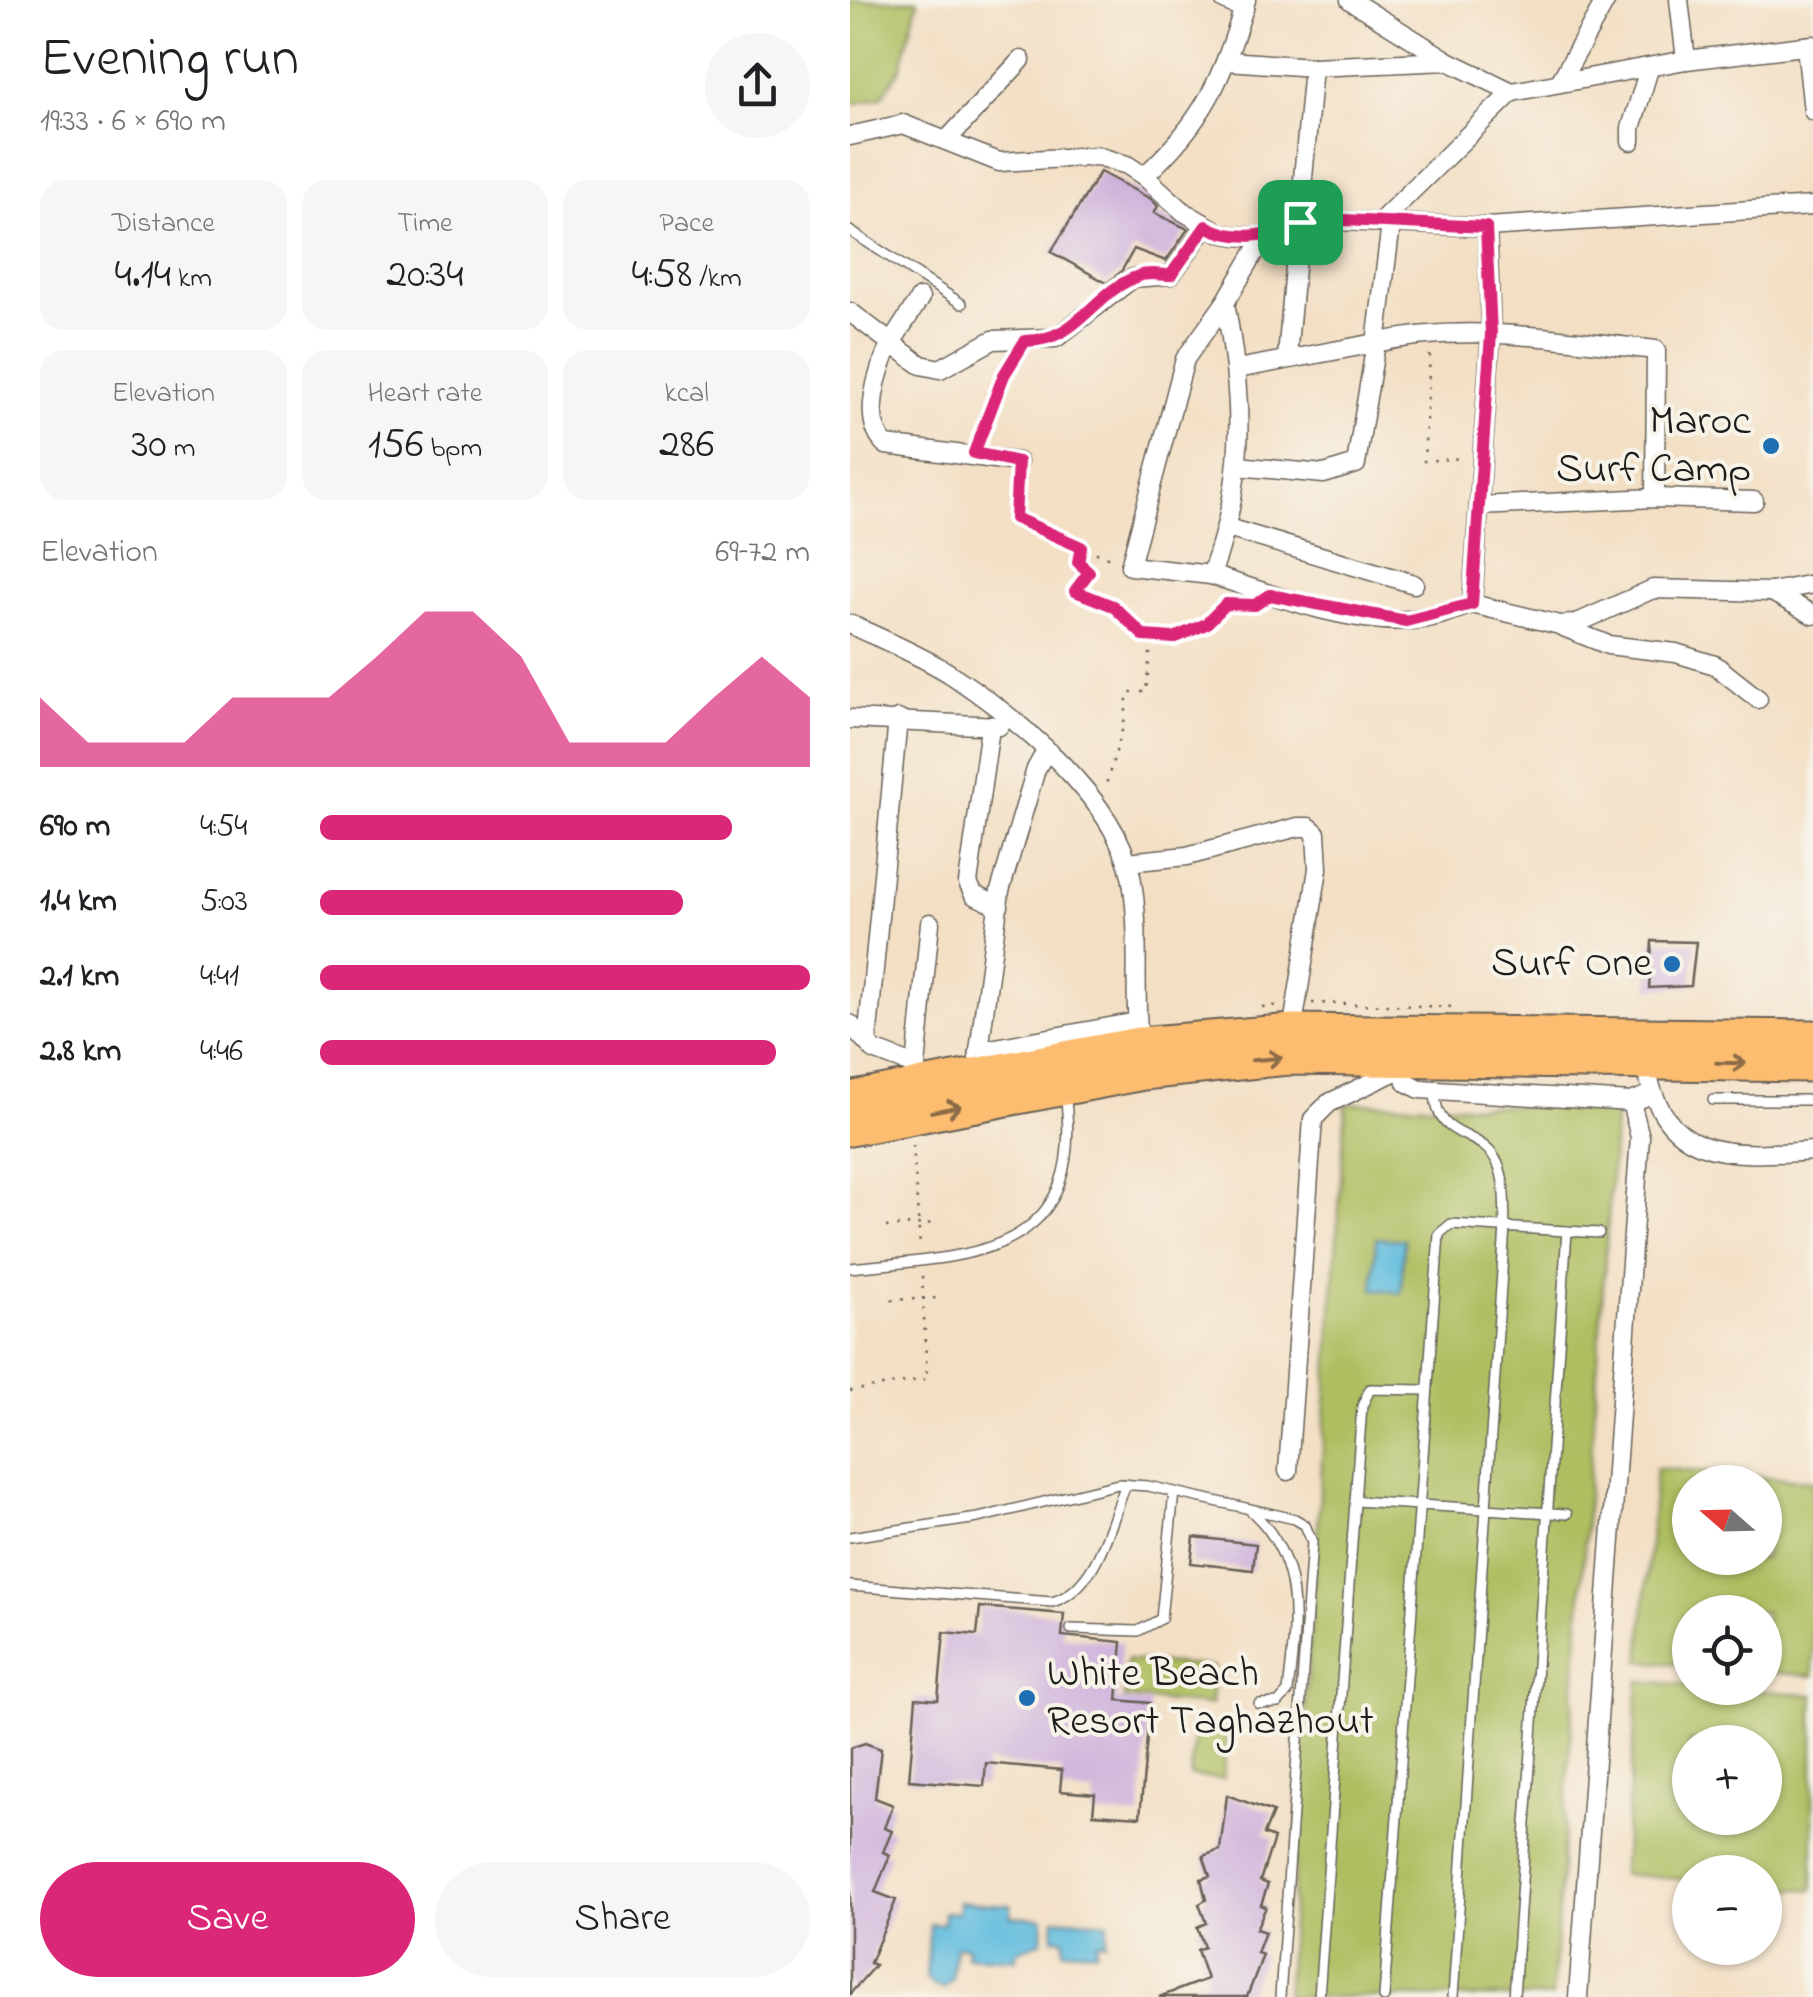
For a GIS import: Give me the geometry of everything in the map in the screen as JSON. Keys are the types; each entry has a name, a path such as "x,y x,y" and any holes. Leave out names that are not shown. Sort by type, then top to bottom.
{"highway":[{"path":"850,1128 915,1090 978,1063 1292,1032 1402,1053 1649,1078 1813,1064"},
{"path":"850,1100 915,1090 1064,1087 1139,1046 1288,1057 1813,1038"}],"street":[{"path":"1144,176 1200,116 1228,62 1245,5 1224,0"},
{"path":"1350,0 1448,61 1512,92"},
{"path":"1560,82 1606,0"},
{"path":"1679,0 1686,60"},
{"path":"1238,466 1324,474 1356,464 1376,342 1385,224 1512,92 1686,60 1809,45 1813,111"},
{"path":"946,140 1022,60"},
{"path":"1228,62 1313,67 1448,61"},
{"path":"1287,357 1313,67"},
{"path":"1632,141 1633,117 1649,68"},
{"path":"850,136 903,124 999,162 1097,156 1127,165 1220,233 1264,237 1300,222 1344,220 1486,227 1813,206"},
{"path":"850,312 921,365 940,369 993,340 1025,341 1064,334 1106,296 1134,278 1171,275 1206,226"},
{"path":"1472,604 1491,334 1486,227"},
{"path":"1264,237 1225,304 1186,359 1130,566 1210,574 1270,595 1406,621 1472,604 1560,625 1608,644 1676,653 1715,665 1758,699"},
{"path":"920,298 880,368 874,408 880,439 896,449 974,453 1018,462"},
{"path":"1210,574 1228,528 1238,466 1238,369 1225,304"},
{"path":"1238,369 1402,335 1491,334 1656,350 1655,498"},
{"path":"1479,506 1655,498 1754,502"},
{"path":"1228,528 1414,584"},
{"path":"1560,625 1584,622 1654,589 1772,592 1813,584"},
{"path":"1772,592 1813,616"},
{"path":"850,624 950,674 1011,719 1100,810 1128,862 1135,917 1139,1046"},
{"path":"850,718 990,728 1011,719"},
{"path":"867,1042 898,719"},
{"path":"990,728 968,883 974,895 999,906"},
{"path":"978,1063 999,906 1012,848 1036,769 1046,751"},
{"path":"1128,862 1187,856 1298,827 1309,826 1316,833 1318,869 1292,1032"},
{"path":"915,1090 930,924"},
{"path":"850,1024 915,1090"},
{"path":"1288,1470 1313,1120 1328,1102 1402,1053 1412,1086 1631,1102"},
{"path":"1631,1102 1649,1078 1672,1130 1691,1143 1761,1154 1813,1151"},
{"path":"1578,1997 1640,1137 1631,1102"}],"lane":[{"path":"850,231 962,304"},
{"path":"850,1268 921,1262 993,1248 1022,1235 1052,1196 1067,1152 1064,1087"},
{"path":"1434,1090 1435,1110 1447,1126 1478,1143 1497,1162 1506,1228 1453,1997"},
{"path":"1713,1100 1813,1100"},
{"path":"1384,1997 1439,1234 1451,1224 1599,1233"},
{"path":"1514,1997 1566,1231"},
{"path":"1320,1997 1366,1394 1378,1388 1427,1390"},
{"path":"850,1586 1052,1602 1071,1596 1094,1562 1126,1484"},
{"path":"850,1537 978,1518 1126,1484 1300,1521 1312,1542 1280,1997"},
{"path":"1071,1629 1138,1632 1162,1618 1174,1492"},
{"path":"1355,1500 1567,1514"},
{"path":"1248,1508 1276,1538 1290,1565 1296,1594 1288,1692 1278,1703 1259,1704"}],"path":[{"path":"1432,334 1424,461 1481,458"},
{"path":"974,453 1004,375 1025,341"},
{"path":"1018,462 1015,518 1130,566"},
{"path":"1081,547 1078,562 1089,572 1075,591 1113,606 1151,644 1146,692 1130,692 1127,697 1126,730 1116,743 1100,810"},
{"path":"1144,636 1174,638 1206,624 1226,604 1255,605 1270,595"},
{"path":"850,1391 927,1379 915,1090"},
{"path":"886,1226 935,1223"},
{"path":"891,1300 940,1298"}],"green space":[{"path":"850,0 918,0 901,67 882,97 850,105"},
{"path":"1346,1103 1616,1108 1552,1997 1286,1997"},
{"path":"1656,1468 1672,1469 1672,1575 1782,1575 1782,1478 1813,1481 1813,1676 1782,1673 1782,1595 1672,1595 1672,1664 1640,1661"},
{"path":"1127,1660 1214,1667 1211,1705 1124,1698"},
{"path":"1639,1681 1672,1684 1672,1705 1782,1705 1782,1693 1813,1695 1813,1890 1782,1887 1782,1855 1672,1855 1672,1878 1622,1874"},
{"path":"1195,1723 1227,1726 1223,1779 1190,1776"}],"water":[{"path":"1376,1238 1404,1240 1401,1293 1373,1289"},
{"path":"959,1902 1011,1905 1011,1916 1043,1918 1042,1941 1016,1952 1016,1959 966,1956 967,1947 955,1946 952,1979 944,1988 932,1985 926,1977 930,1924 943,1924 944,1912 958,1913"},
{"path":"1054,1918 1108,1922 1106,1942 1097,1941 1096,1952 1063,1950 1064,1939 1053,1938"}],"building":[{"path":"1100,172 1151,199 1158,206 1154,213 1188,229 1166,261 1134,249 1121,272 1107,283 1051,252"},
{"name":"Surf One","path":"1652,941 1696,942 1691,986 1649,988"},
{"path":"1194,1537 1256,1544 1253,1570 1191,1563"},
{"path":"980,1607 1064,1614 1062,1636 1122,1642 1117,1700 1150,1703 1140,1817 1093,1814 1095,1794 1060,1791 1062,1770 986,1763 984,1786 909,1780 916,1698 938,1700 944,1632 977,1635"},
{"path":"865,1743 881,1749 875,1798 893,1805 884,1828 892,1831 883,1852 890,1855 875,1892 896,1900 870,1963 875,1965 850,1994 850,1748"},
{"path":"1227,1795 1273,1812 1264,1834 1274,1838 1260,1881 1268,1884 1261,1905 1266,1907 1256,1929 1265,1932 1257,1953 1263,1955 1247,1997 1159,1997 1207,1979 1197,1950 1204,1947 1197,1927 1206,1923 1199,1904 1206,1900 1201,1879 1210,1876 1203,1856 1220,1850"}],"place":[{"name":"Maroc Surf Camp","path":"1771,446"},
{"name":"Surf One","path":"1672,964"},
{"name":"White Beach Resort Taghazhout","path":"1027,1698"}],"route":[{"path":"1344,220 1486,227 1491,334 1472,604 1406,621 1270,595 1255,605 1226,604 1206,624 1174,638 1144,636 1113,606 1075,591 1089,572 1078,562 1081,547 1020,524 1015,518 1018,462 974,453 1004,375 1025,341 1046,341 1064,334 1106,296 1142,274 1171,275 1187,258 1206,226 1220,233 1264,237 1300,222 1344,220"}]}
